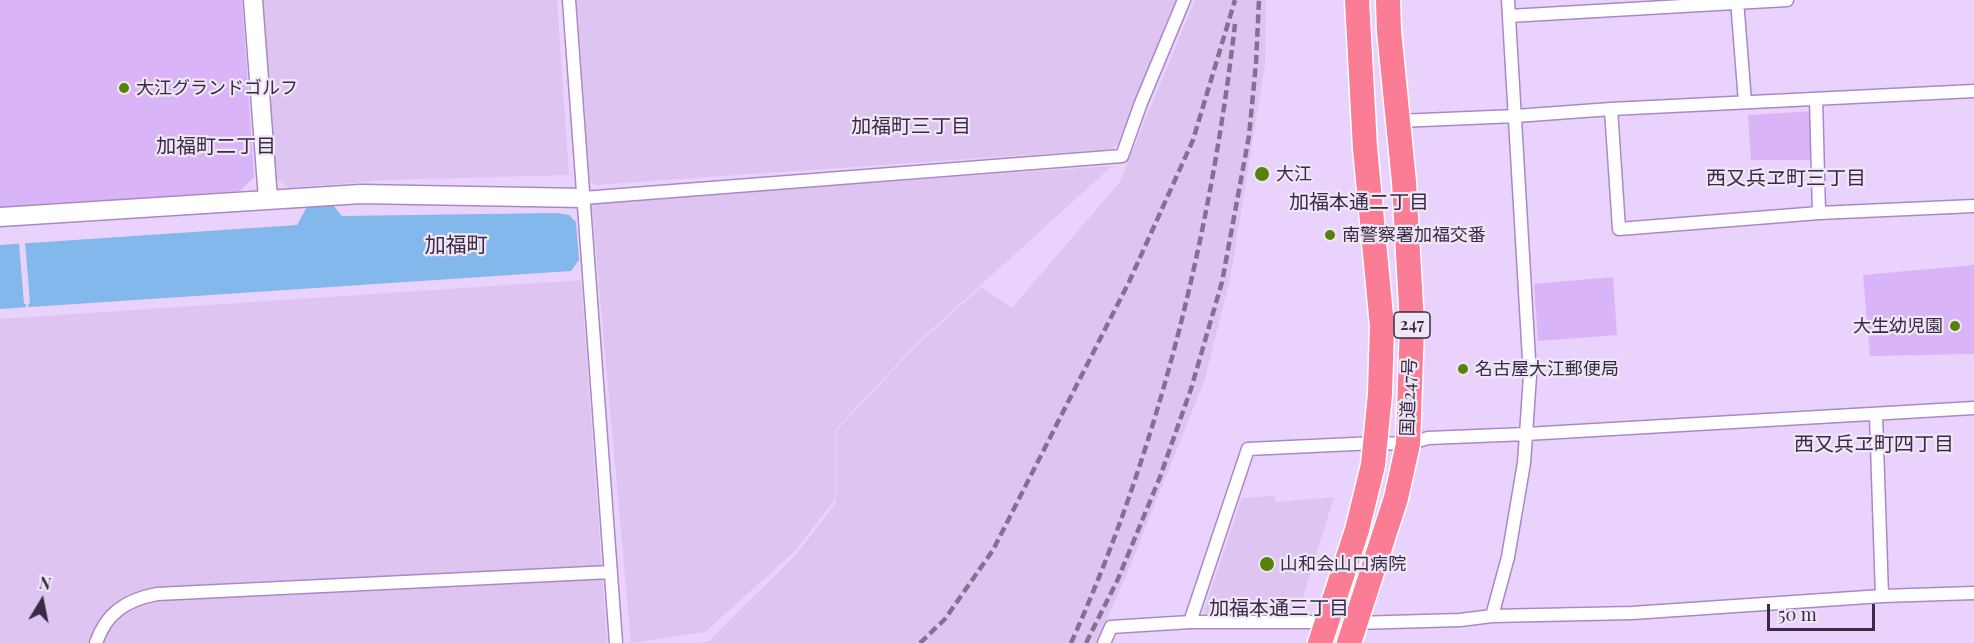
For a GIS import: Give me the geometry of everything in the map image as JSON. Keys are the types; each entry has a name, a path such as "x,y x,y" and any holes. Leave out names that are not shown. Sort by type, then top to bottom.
{"highway":[{"name":"国道247号","path":"1323,632 1357,530 1373,465 1380,394 1382,326 1365,148 1357,0"},
{"name":"国道247号","path":"1352,633 1396,498 1408,444 1412,324 1399,121 1389,31 1388,0"}],"street":[{"path":"253,0 268,199"},
{"path":"569,0 616,643"},
{"path":"0,218 362,194 583,198 1122,156 1184,0"},
{"path":"1492,616 1508,557 1524,463 1530,376 1508,0"},
{"path":"1509,16 1737,1 1787,0"},
{"path":"1737,1 1745,102"},
{"path":"1399,121 1974,91"},
{"path":"1816,99 1819,213"},
{"path":"1611,109 1619,229 1819,213 1974,206"},
{"path":"1190,622 1248,449 1376,443 1408,444 1428,438 1974,408"},
{"path":"1876,415 1882,596"},
{"path":"96,643 106,621 118,609 139,598 157,594 610,572"},
{"path":"1352,633 1492,616 1632,613 1882,596 1974,593"},
{"path":"1104,643 1111,627 1190,622 1323,632"}],"shaded area":[{"name":"大江グランドゴルフ","path":"0,0 242,0 254,177 240,191 0,209"},
{"path":"261,0 557,0 569,175 386,180 289,188 274,177"},
{"path":"577,0 1176,0 1118,144 1112,149 595,185 590,181"},
{"path":"1195,0 1266,0 1265,65 1230,279 1205,379 1124,581 1096,643 700,643 709,641 794,557 836,503 836,431 916,346 981,287 1012,308 1119,183"},
{"path":"1815,111 1815,160 1751,160 1748,115"},
{"path":"1112,166 918,342 835,430 835,499 795,551 705,632 631,643 592,208 595,202"},
{"path":"1974,265 1974,354 1870,356 1863,275"},
{"path":"1613,277 1617,335 1538,341 1534,284"},
{"path":"581,280 607,643 0,643 0,319"},
{"name":"山和会山口病院","path":"1275,496 1276,502 1334,497 1299,610 1207,615 1204,610 1242,498"}],"water":[{"path":"332,204 342,216 557,213 569,215 576,222 579,260 571,271 0,309 0,245 297,225 308,205"}],"pier":[{"path":"25,242 29,311 26,311 26,304 24,304 19,243"}],"railway":[{"path":"920,643 945,619 993,550 1129,282 1193,140 1235,0"},
{"path":"1086,643 1118,579 1160,477 1191,389 1222,282 1249,136 1259,0"},
{"path":"1071,643 1102,570 1130,494 1177,340 1196,261 1211,182 1225,103 1235,24"}],"place":[{"name":"大江グランドゴルフ","path":"124,88"},
{"name":"大江","path":"1262,174"},
{"name":"南警察署加福交番","path":"1330,235"},
{"name":"大生幼児園","path":"1955,326"},
{"name":"名古屋大江郵便局","path":"1463,369"},
{"name":"山和会山口病院","path":"1267,564"}],"district":[{"name":"加福町三丁目","path":"911,127"},
{"name":"加福町二丁目","path":"216,147"},
{"name":"西又兵ヱ町三丁目","path":"1786,179"},
{"name":"加福本通二丁目","path":"1359,203"},
{"name":"加福町","path":"456,245"},
{"name":"西又兵ヱ町四丁目","path":"1874,445"},
{"name":"加福本通三丁目","path":"1279,609"}]}
